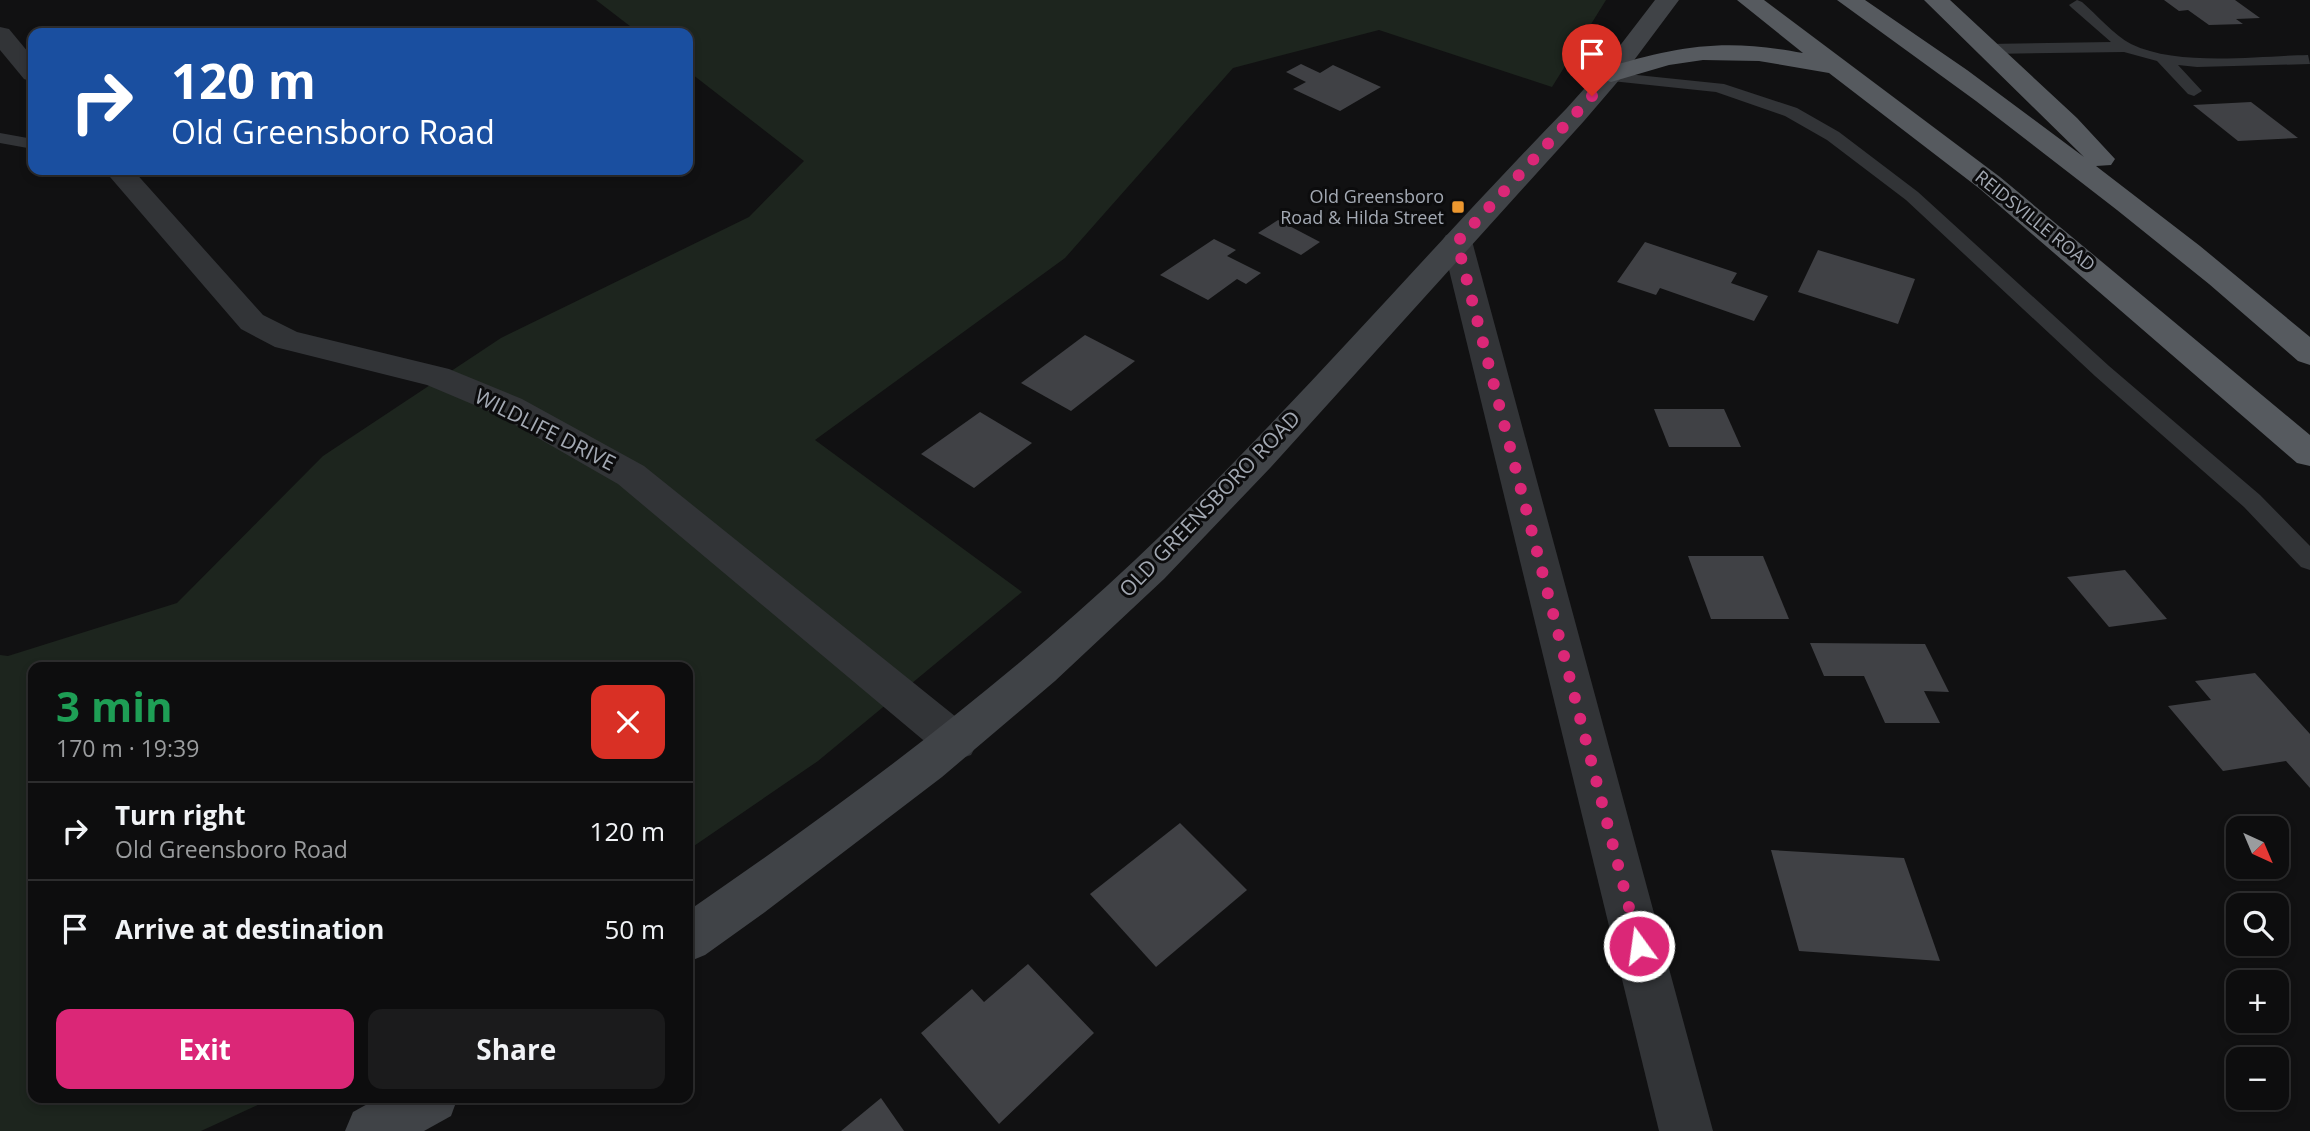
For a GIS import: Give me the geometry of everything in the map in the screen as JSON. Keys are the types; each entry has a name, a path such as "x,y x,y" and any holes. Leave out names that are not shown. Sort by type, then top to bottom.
{"highway":[{"name":"REIDSVILLE ROAD","path":"1749,0 1841,68 2061,242 2310,454"},
{"path":"1849,0 1998,104 2181,245 2310,354"},
{"path":"1936,0 2068,124 2181,245"},
{"path":"1609,76 1661,59 1710,52 1778,56 1841,68"}],"main road":[{"name":"OLD GREENSBORO ROAD","path":"693,936 819,848 956,741 1067,648 1151,568 1231,487 1609,76 1667,0"},
{"path":"372,1131 421,1103"}],"street":[{"path":"0,34 28,68"},
{"name":"WILDLIFE DRIVE","path":"122,175 252,322 286,340 437,377 510,407 631,475 956,741"},
{"path":"1457,242 1686,1131"}],"lane":[{"path":"2077,5 2125,47"},
{"path":"1988,49 2125,47 2163,58 2197,62 2308,60"},
{"path":"2163,58 2194,90"},
{"path":"1609,76 1718,87 1791,112 1833,136 1912,196 2102,371 2252,501 2310,561"},
{"path":"0,138 28,144"}],"shaded area":[{"path":"596,0 1606,0 1552,87 1379,30 1233,68 1065,258 815,440 1022,592 818,761 693,847 693,662 28,662 28,1103 262,1103 201,1131 0,1131 0,655 8,656 177,603 323,456 501,338 749,217 804,161 693,75 693,28 632,28"}],"building":[{"path":"2164,0 2235,0 2260,18 2236,19 2243,24 2209,25 2188,10 2179,11"},
{"path":"1301,64 1320,73 1333,65 1381,87 1340,111 1293,89 1306,82 1286,72"},
{"path":"2251,102 2298,138 2238,141 2193,105"},
{"path":"1278,220 1320,242 1301,255 1258,233"},
{"path":"1214,239 1236,250 1227,256 1261,273 1246,284 1237,279 1208,300 1160,275"},
{"path":"1645,242 1737,273 1731,283 1768,296 1754,321 1660,288 1656,295 1617,282"},
{"path":"1818,250 1915,279 1898,324 1798,292"},
{"path":"1085,335 1135,361 1071,411 1021,383"},
{"path":"1654,409 1724,409 1741,447 1669,447"},
{"path":"980,412 1032,443 974,488 921,454"},
{"path":"1688,556 1763,556 1789,619 1711,619"},
{"path":"2125,570 2167,619 2109,627 2067,577"},
{"path":"1810,643 1925,644 1949,692 1924,691 1940,723 1885,723 1864,676 1824,676"},
{"path":"2255,673 2310,734 2310,788 2286,761 2223,771 2168,706 2211,700 2195,681"},
{"path":"1180,823 1247,890 1156,967 1090,894"},
{"path":"1771,850 1904,858 1940,961 1799,951"},
{"path":"1028,964 1094,1033 999,1124 921,1033 972,989 984,1002"},
{"path":"881,1098 904,1131 841,1131"}],"place":[{"name":"Old Greensboro Road & Hilda Street","path":"1458,207"}],"route":[{"path":"1592,96 1457,242 1639,946"}]}
